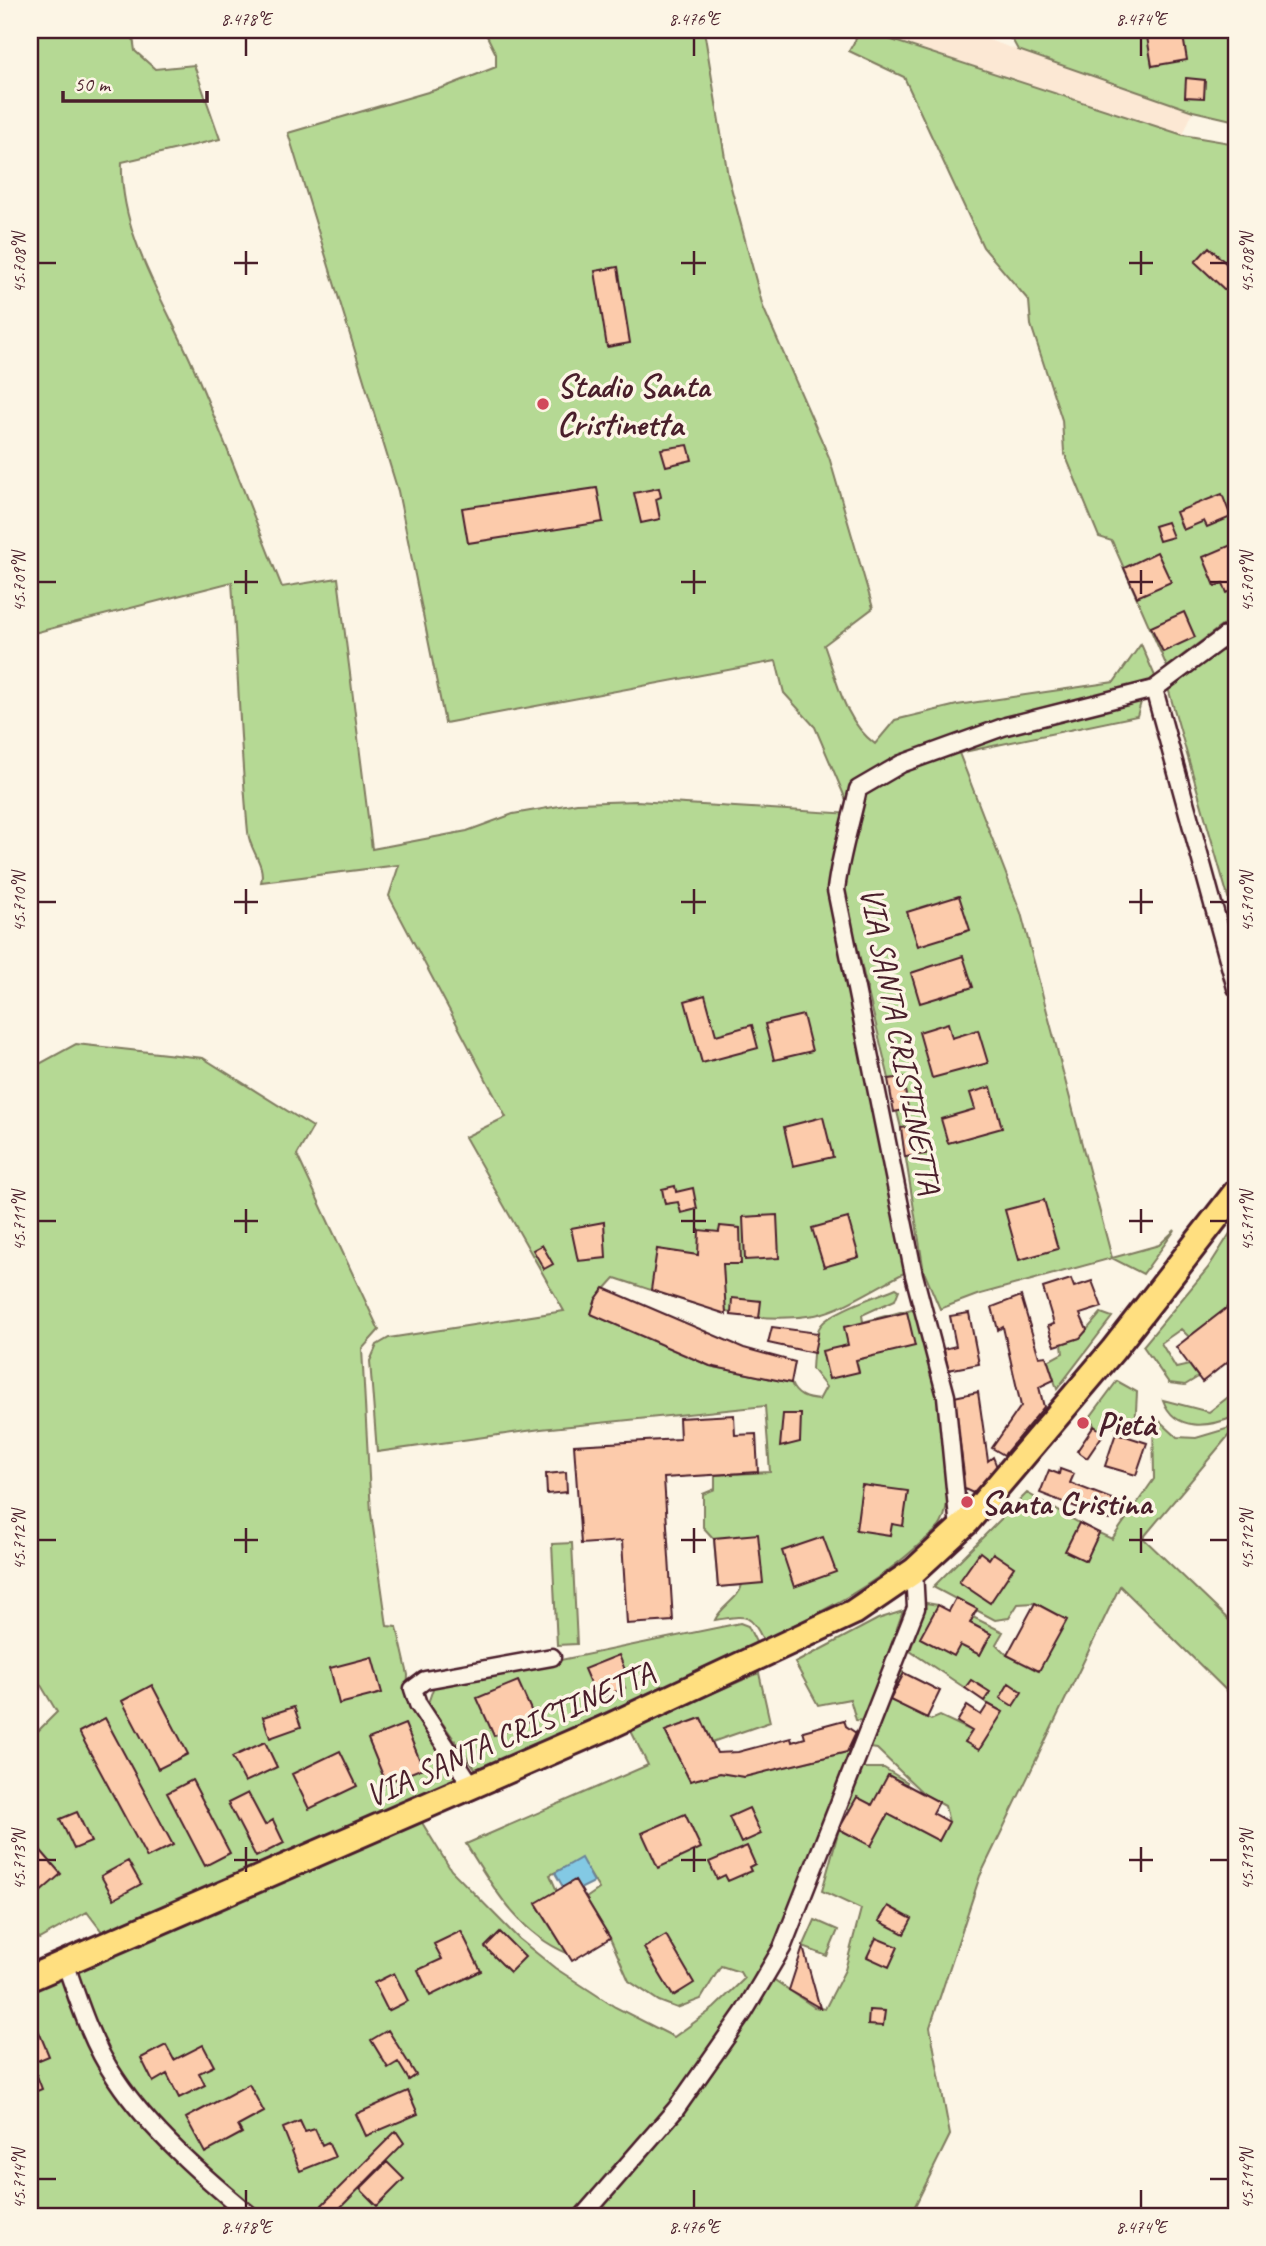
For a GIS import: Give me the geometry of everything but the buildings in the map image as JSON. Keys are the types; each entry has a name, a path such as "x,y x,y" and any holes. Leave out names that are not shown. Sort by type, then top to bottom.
{"main road":[{"name":"VIA SANTA CRISTINETTA","path":"30,1978 610,1726 854,1612 914,1571 959,1530 1105,1361 1236,1192"}],"street":[{"path":"1236,628 1154,689 1236,988"},
{"name":"VIA SANTA CRISTINETTA","path":"959,1530 946,1396 914,1275 836,890 841,851 851,823 858,789 901,764 1006,726 1154,689"},
{"path":"583,2216 676,2109 744,2012 782,1948 916,1608 914,1571"},
{"path":"472,1786 418,1704 413,1689 425,1679 552,1657"},
{"path":"65,1962 84,2019 116,2079 152,2122 251,2216"}],"shaded area":[{"path":"864,30 960,30 1193,111 1183,135"}],"green space":[{"path":"33,30 132,30 135,51 155,69 194,65 220,139 122,162 128,217 147,270 196,373 282,587 338,578 372,849 467,831 513,814 577,803 636,801 852,814 815,727 784,693 776,661 445,723 398,491 288,133 445,87 496,67 496,54 484,30 704,30 728,176 763,307 829,457 873,608 824,645 843,699 864,735 875,744 895,720 957,705 1114,682 1141,644 1155,676 1146,685 1137,716 959,753 1021,913 1112,1258 977,1295 940,1309 924,1272 901,1128 843,889 850,854 859,829 853,816 832,890 835,925 908,1271 838,1308 815,1315 789,1318 713,1309 615,1278 596,1299 591,1314 710,1366 791,1383 802,1396 819,1400 826,1387 812,1369 813,1352 818,1330 826,1320 844,1309 896,1288 899,1290 895,1300 862,1315 863,1322 919,1307 936,1385 946,1450 948,1480 946,1506 941,1524 905,1557 867,1585 763,1640 750,1620 733,1617 715,1620 737,1595 742,1585 718,1587 714,1539 703,1527 703,1494 715,1489 715,1475 770,1472 765,1406 541,1429 377,1452 370,1361 377,1345 389,1338 564,1311 465,1137 506,1117 389,896 399,865 261,882 261,869 248,832 232,582 30,634 30,43"},
{"path":"861,30 1183,135 1236,144 1236,615 1167,667 1112,541 1099,537 1064,452 1062,420 1031,325 1029,301 983,247 904,77 849,51"},
{"path":"987,30 1236,30 1236,121 1193,111 1018,50 1012,39"},
{"path":"1236,639 1236,925 1168,688"},
{"path":"76,1044 203,1058 313,1127 297,1155 379,1330 362,1349 371,1513 387,1626 397,1627 408,1675 407,1696 457,1779 103,1933 87,1912 39,1939 30,1932 30,1739 57,1712 30,1667 30,1069"},
{"path":"1236,1224 1236,1308 1233,1304 1189,1337 1181,1329 1161,1343 1176,1368 1189,1365 1198,1377 1185,1385 1169,1383 1143,1346 1208,1268"},
{"path":"1175,1230 1143,1274 1112,1258 1159,1245"},
{"path":"1101,1313 1112,1317 1057,1389 1048,1361 1063,1353 1062,1344 1080,1338"},
{"path":"1117,1381 1137,1392 1135,1430 1109,1426 1104,1433 1094,1426 1091,1416"},
{"path":"1236,1391 1236,1416 1215,1423 1185,1422 1169,1411 1163,1400 1209,1412"},
{"path":"1153,1415 1177,1437 1196,1438 1236,1426 1236,1438 1229,1435 1143,1538 1236,1627 1236,1700 1120,1586 980,1876 930,2027 950,2135 910,2216 30,2216 30,1992 421,1821 451,1870 519,1939 555,1968 615,2007 674,2037 714,2008 744,1979 740,1972 721,1966 701,1999 677,2008 659,2001 629,1981 610,1938 586,1898 599,1889 581,1859 550,1875 557,1891 536,1904 567,1953 534,1934 508,1907 466,1844 648,1765 630,1729 759,1673 770,1722 712,1742 700,1718 665,1731 690,1781 720,1773 744,1777 848,1752 849,1757 783,1927 721,2038 741,2031 773,1979 814,2007 825,2009 845,1970 861,1909 822,1891 839,1829 871,1846 888,1814 939,1841 949,1822 945,1806 925,1795 877,1749 870,1748 899,1670 904,1673 891,1700 931,1720 940,1716 972,1731 965,1742 979,1750 1002,1713 984,1701 989,1692 971,1680 965,1688 910,1651 926,1603 938,1605 921,1638 954,1655 960,1645 980,1655 991,1634 970,1623 973,1617 1003,1632 996,1644 1007,1655 1038,1671 1066,1620 1035,1603 1018,1604 1009,1618 995,1620 933,1587 1027,1493 1079,1523 1066,1551 1086,1560 1099,1533 1112,1539 1154,1479"},
{"path":"572,1543 577,1644 557,1645 552,1544"},
{"path":"903,1611 864,1721 856,1720 850,1699 818,1705 795,1663 878,1619"},
{"path":"740,1623 748,1626 757,1644 477,1771 428,1703 434,1686"},
{"path":"859,1768 884,1768 907,1782 872,1805 857,1797 850,1810 845,1807"},
{"path":"815,1920 838,1930 827,1956 803,1947"}],"water":[{"path":"581,1858 594,1882 580,1889 575,1880 563,1887 555,1873"}],"place":[{"name":"Stadio Santa Cristinetta","path":"543,404"},
{"name":"Pietà","path":"1083,1423"},
{"name":"Santa Cristina","path":"967,1502"}]}
